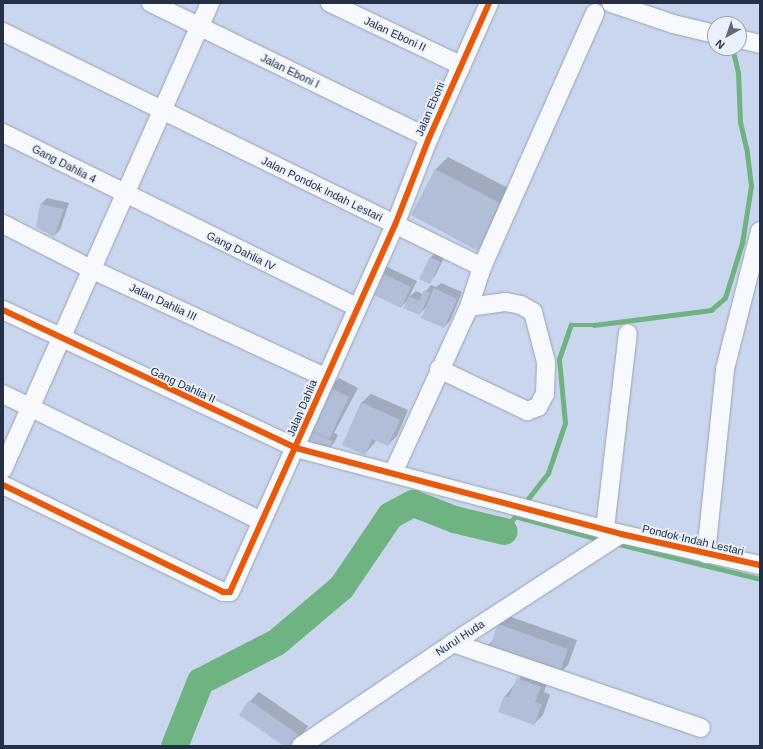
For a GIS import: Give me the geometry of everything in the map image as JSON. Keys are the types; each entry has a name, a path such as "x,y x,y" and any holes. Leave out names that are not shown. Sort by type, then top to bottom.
{"street":[{"name":"Jalan Eboni I","path":"151,3 428,138"},
{"path":"3,469 30,407 62,340 161,111 210,3"},
{"name":"Jalan Eboni II","path":"330,3 460,65"},
{"name":"Jalan Eboni","path":"395,225 428,138 489,3"},
{"path":"611,3 673,24 707,32"},
{"path":"393,473 439,369 469,307 482,267 596,13"},
{"name":"Jalan Pondok Indah Lestari","path":"3,32 161,111 482,267"},
{"path":"747,41 760,44"},
{"name":"Gang Dahlia 4","path":"3,133 125,195"},
{"name":"Gang Dahlia IV","path":"125,195 356,307"},
{"name":"Jalan Dahlia III","path":"3,224 93,270 326,378"},
{"name":"Jalan Dahlia","path":"3,485 222,592 230,592 296,448 356,307 395,225"},
{"path":"706,554 725,369 760,231"},
{"path":"439,369 527,411 538,407 545,394 546,362 533,312 521,305 505,302 469,307"},
{"name":"Gang Dahlia II","path":"3,310 62,340 296,448 514,506"},
{"path":"613,531 628,333"},
{"path":"3,394 262,521"},
{"name":"Pondok Indah Lestari","path":"514,506 706,554 760,565"},
{"name":"Nurul Huda","path":"302,746 613,531"},
{"path":"453,643 701,728"}],"building":[{"path":"435,169 502,204 478,251 411,215"},
{"path":"40,204 64,209 54,237 36,227"},
{"path":"430,257 440,262 430,284 419,279"},
{"path":"378,271 411,287 401,308 368,292"},
{"path":"434,288 457,299 444,328 421,318"},
{"path":"424,290 430,293 420,315 403,308 409,296 419,301"},
{"path":"328,387 349,397 329,439 308,429"},
{"path":"361,402 400,420 388,446 372,439 365,455 342,445"},
{"path":"308,430 332,441 328,451 304,440"},
{"path":"498,624 568,649 559,675 488,650 488,644 491,643"},
{"path":"517,678 541,687 535,702 542,704 534,725 498,712 504,696 509,697"},
{"path":"249,700 300,736 293,746 284,746 239,715"}],"waterway":[{"path":"524,504 548,473 565,423 559,359 571,325 594,325 711,310 725,298 742,243 751,186 746,148 740,122 738,73 734,56"},
{"path":"174,746 200,681 276,642 341,587 390,515 413,503 454,519 504,531"},
{"path":"504,531 519,511"},
{"path":"515,516 602,540"},
{"path":"615,543 760,579"}],"cycle path":[{"path":"3,485 223,592 230,592 395,225 429,138 489,3"},
{"path":"3,310 296,448 621,534 760,565"}]}
